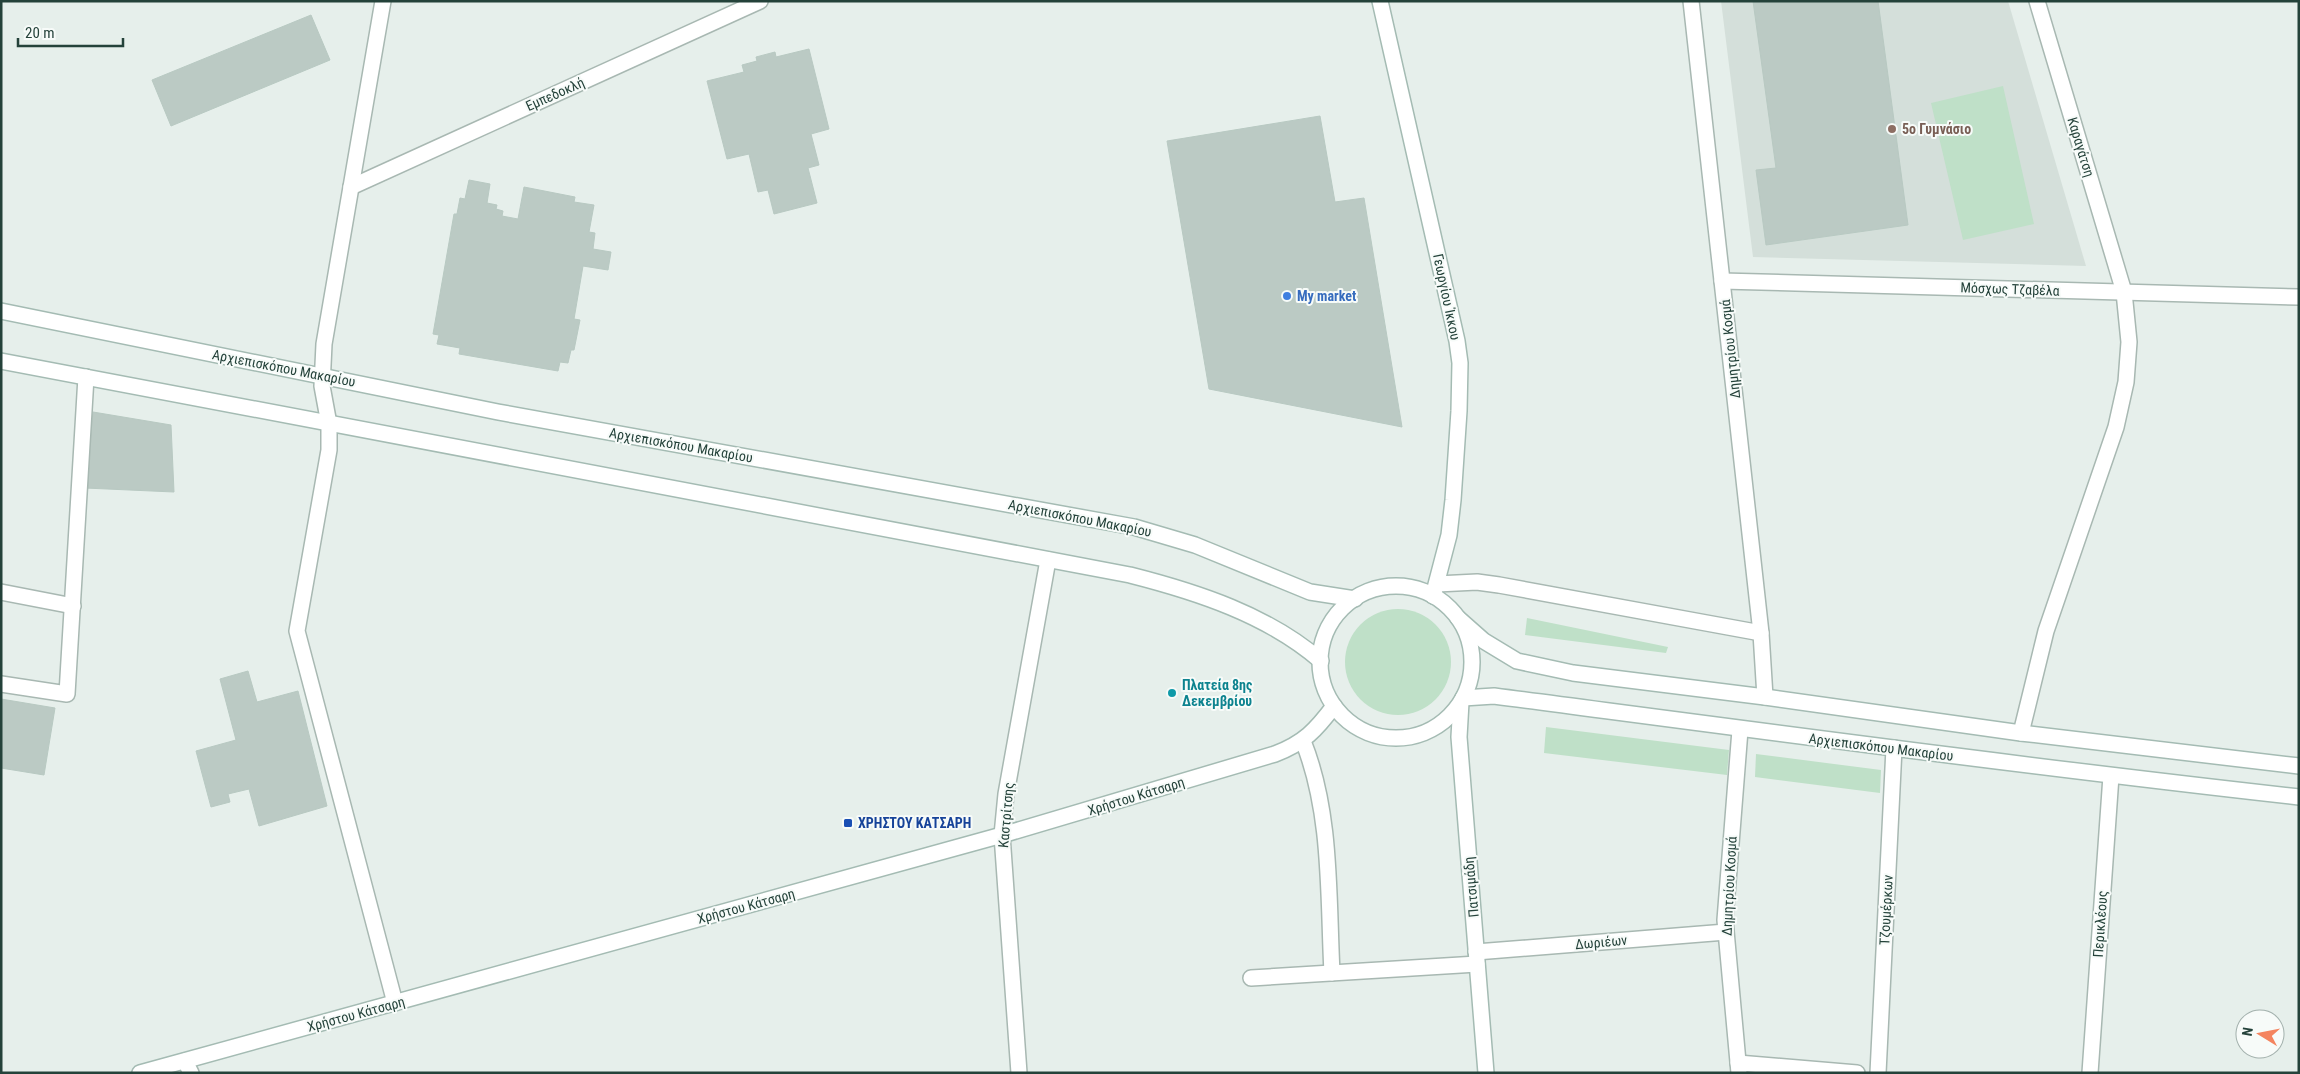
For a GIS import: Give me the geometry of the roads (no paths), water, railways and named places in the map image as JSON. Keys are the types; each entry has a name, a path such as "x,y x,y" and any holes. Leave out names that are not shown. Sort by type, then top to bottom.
{"street":[{"path":"383,1 324,344 321,375 328,424 329,450 297,631 395,1003"},
{"name":"Εμπεδοκλή","path":"351,187 760,1"},
{"name":"Γεωργίου Ίκκου","path":"1380,1 1455,331 1460,363 1453,500 1449,535 1435,590"},
{"name":"Δημητρίου Κοσμά","path":"1691,1 1761,633 1766,697"},
{"name":"Καραγάτση","path":"2021,733 2046,631 2104,467 2121,407 2126,382 2129,342 2124,292 2038,1"},
{"name":"Μόσχως Τζαβέλα","path":"1722,281 2299,297"},
{"name":"Αρχιεπισκόπου Μακαρίου","path":"1,311 498,412 1134,527 1195,545 1310,592 1355,599"},
{"path":"1,361 1130,576 1198,596 1266,624 1306,649 1320,661"},
{"path":"1,684 66,694 86,377"},
{"name":"Καστρίτσης","path":"1019,1073 1002,835 1006,794 1048,560"},
{"path":"1435,590 1458,618 1465,630 1471,648 1472,666 1468,685 1462,700 1452,714 1437,726 1420,734 1401,738 1381,736 1363,731 1347,720 1334,706 1326,690 1320,661 1324,637 1333,620 1346,605 1370,590 1398,586 1435,590 1477,582 1761,633"},
{"path":"1,592 72,606"},
{"path":"1458,618 1504,655 1531,665 1572,673 1766,697 2021,733 2299,766"},
{"name":"Αρχιεπισκόπου Μακαρίου","path":"1462,700 1494,696 1740,730 2111,776 2299,797"},
{"name":"Πατσιμάδη","path":"1462,700 1459,737 1486,1073"},
{"name":"Χρήστου Κάτσαρη","path":"140,1073 188,1067 395,1003 1002,835 1267,756 1303,741 1323,721 1334,706"},
{"name":"Δημητρίου Κοσμά","path":"1739,1068 1725,920 1740,730"},
{"path":"1303,741 1318,791 1324,832 1332,973"},
{"name":"Τζουμέρκων","path":"1878,1073 1894,748"},
{"name":"Περικλέους","path":"2090,1073 2111,776"},
{"name":"Δωριέων","path":"1251,978 1332,973 1726,932"},
{"path":"1739,1068 1857,1073"}],"place":[{"name":"5ο Γυμνάσιο","path":"1892,129"},
{"name":"My market","path":"1287,296"},
{"name":"Πλατεία 8ης Δεκεμβρίου","path":"1172,693"},
{"name":"ΧΡΗΣΤΟΥ ΚΑΤΣΑΡΗ","path":"848,823"}]}
